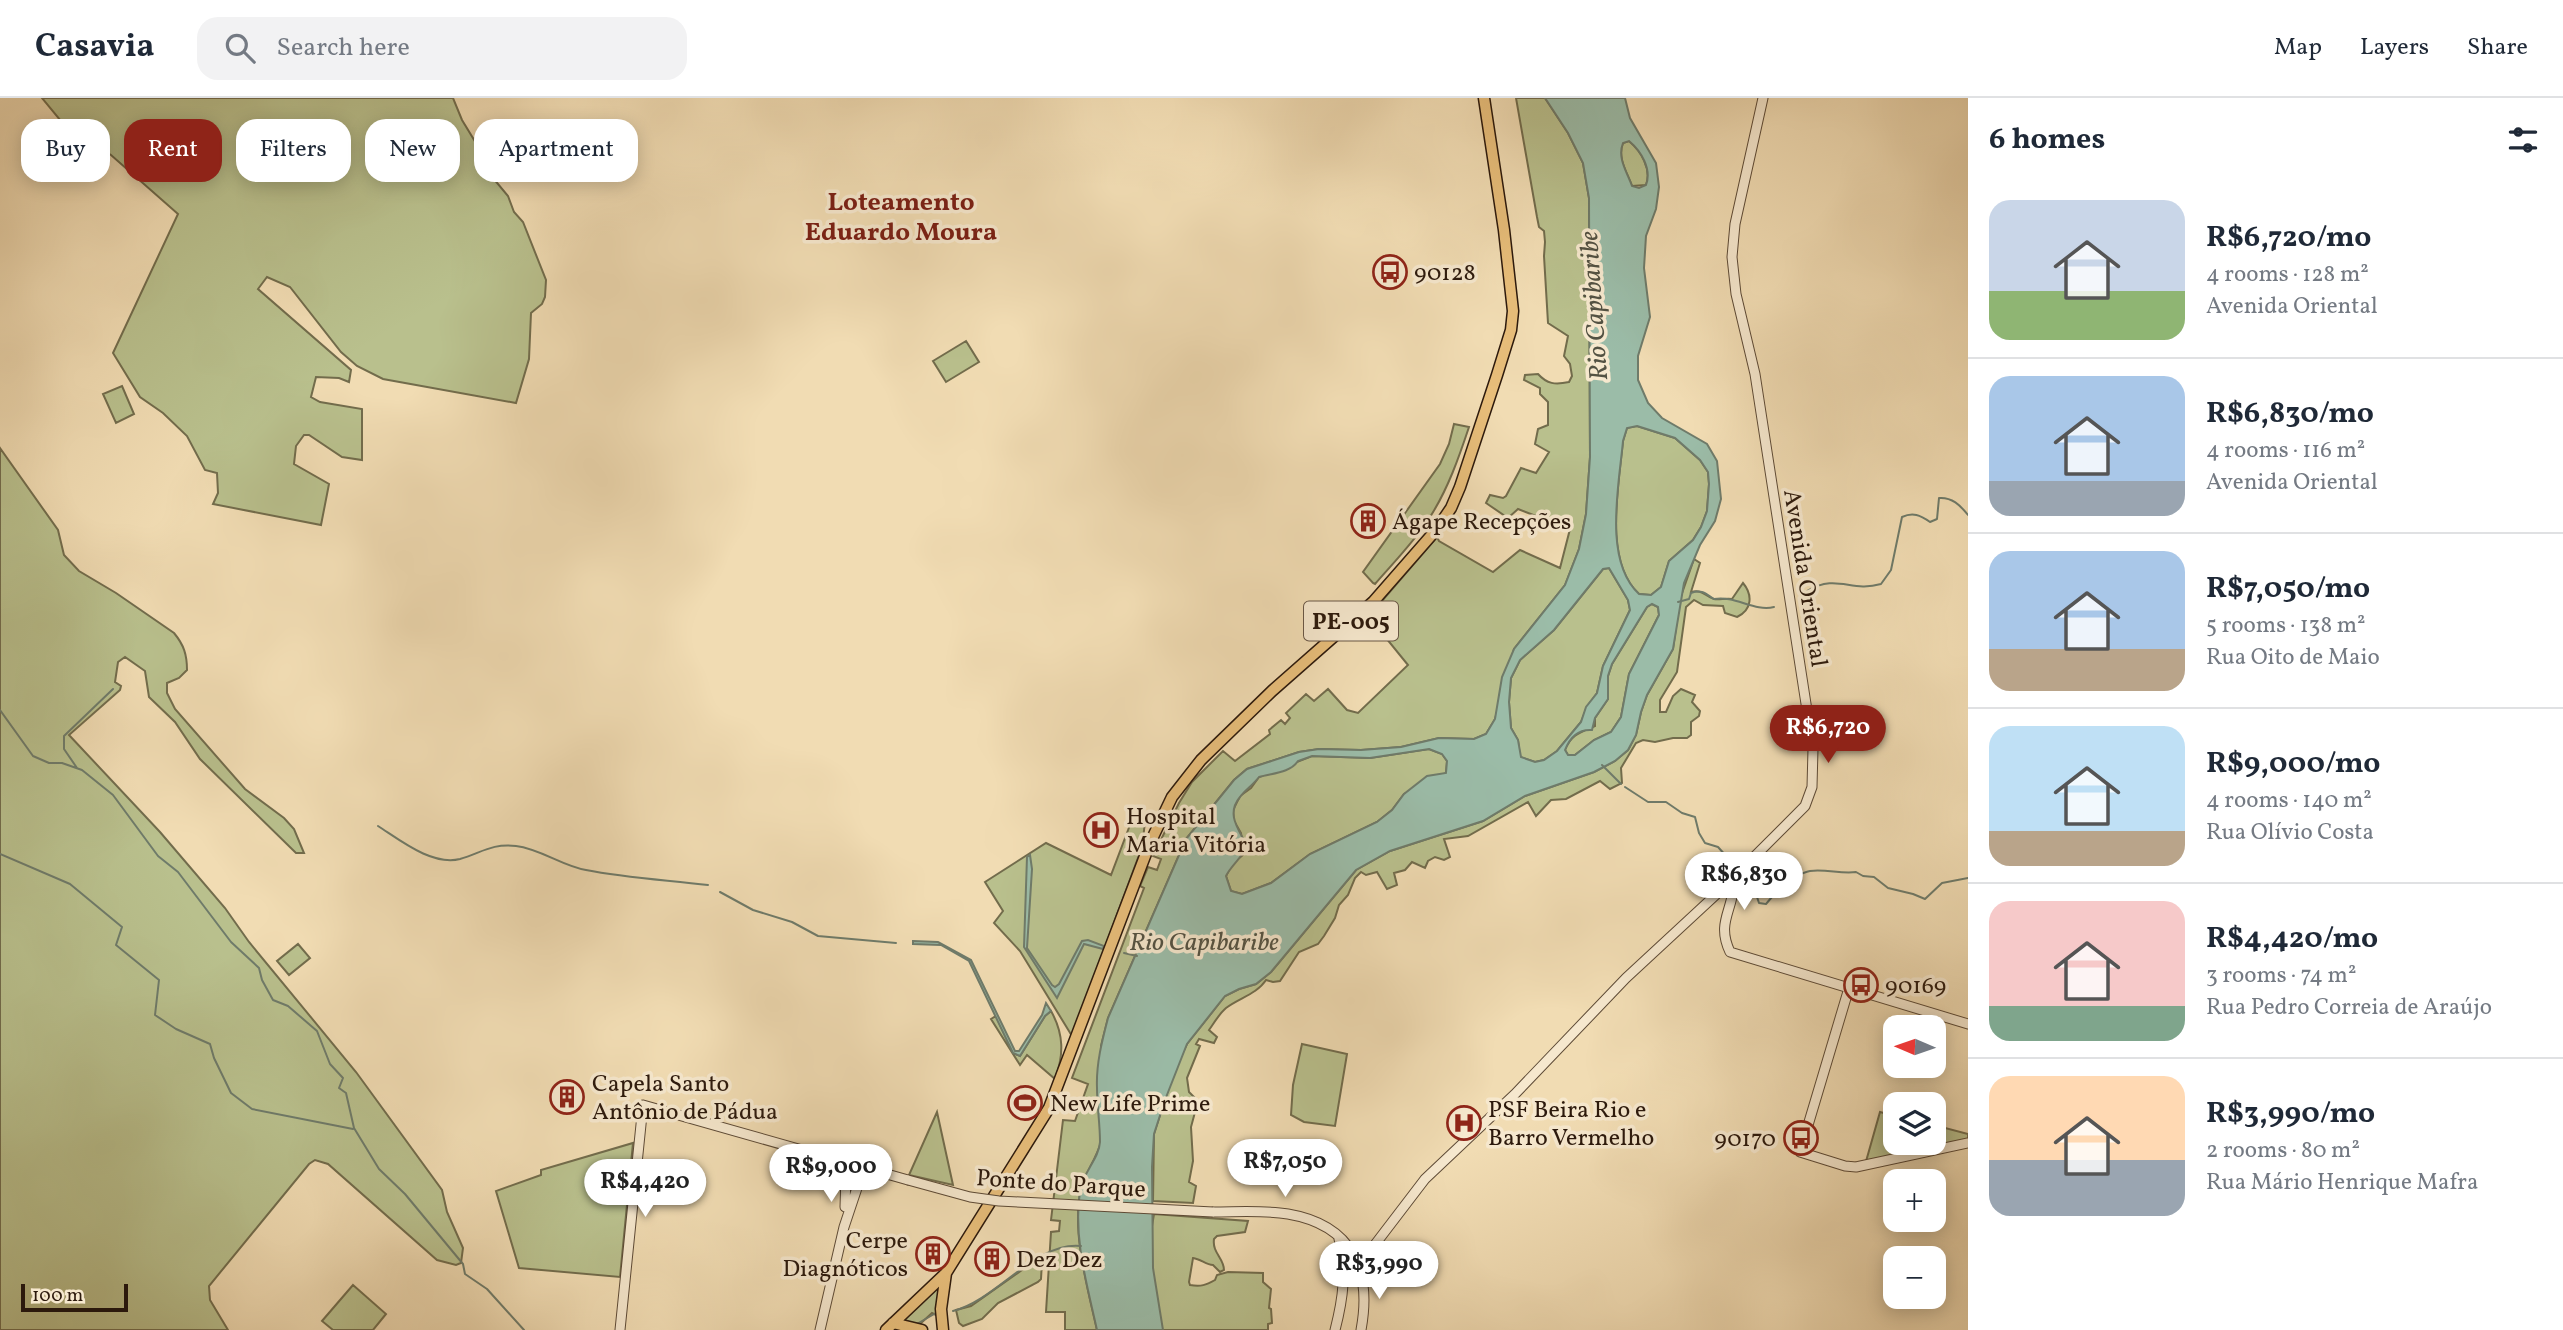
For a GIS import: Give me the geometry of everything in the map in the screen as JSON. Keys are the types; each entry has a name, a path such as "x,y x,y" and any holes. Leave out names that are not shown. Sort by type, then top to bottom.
{"main road":[{"name":"PE-005","path":"895,1326 947,1271 1049,1108 1150,843 1172,797 1201,760 1272,691 1382,593 1436,530 1451,508 1497,376 1511,330 1513,312 1484,98"},
{"name":"PE-005","path":"943,1330 941,1309 947,1271"},
{"path":"895,1326 922,1330"}],"street":[{"name":"Avenida Oriental","path":"1358,1262 1370,1251 1425,1179 1515,1094 1626,978 1805,806 1812,787 1813,766 1755,374 1736,294 1732,257 1735,224 1763,98"},
{"path":"1733,878 1733,900 1725,917 1724,927 1730,952 1968,1024"},
{"path":"1849,988 1800,1152 1856,1167 1968,1143"},
{"name":"Ponte do Parque","path":"620,1330 643,1105 836,1160 854,1169 886,1174 958,1194 999,1201 1261,1212 1296,1216 1327,1230 1339,1239"},
{"path":"836,1160 846,1170 844,1227"},
{"path":"846,1183 854,1169"},
{"path":"820,1330 844,1227 858,1185 854,1169"},
{"path":"858,1185 870,1176 886,1174"},
{"path":"1339,1239 1358,1262 1364,1283 1365,1298 1360,1330"},
{"path":"1337,1330 1344,1280 1344,1260 1339,1239"}],"shaded area":[{"path":"42,98 453,98 474,140 474,182 496,182 508,196 514,212 523,222 546,280 542,304 531,313 529,359 516,403 383,379 357,366 341,352 290,287 267,277 258,289 351,370 349,382 339,378 316,377 311,397 320,402 362,409 362,460 342,457 309,435 304,435 296,446 294,464 329,484 321,525 213,504 218,493 217,473 205,470 187,436 163,413 140,397 113,353 178,214 142,182 222,182 222,119 124,119 124,166 110,154 110,119 59,119"},
{"path":"1516,98 1545,98 1568,133 1583,163 1589,198 1590,457 1586,514 1579,549 1565,585 1514,649 1495,719 1486,734 1474,739 1439,738 1401,747 1319,749 1299,752 1247,769 1234,780 1186,839 1108,1018 1101,1046 1100,1145 1085,1178 1078,1206 1079,1242 1097,1330 1065,1330 1065,1312 1046,1312 1051,1232 1059,1231 1060,1221 1051,1220 1063,1120 1075,1121 1088,1084 1072,1078 1144,888 1140,886 1148,867 1157,870 1161,859 1153,856 1192,782 1223,751 1235,761 1270,734 1269,730 1281,720 1285,724 1290,718 1286,713 1306,694 1314,701 1328,689 1347,710 1358,713 1408,665 1375,620 1375,609 1437,537 1439,541 1493,572 1520,550 1560,568 1570,529 1518,509 1508,518 1486,503 1490,495 1503,498 1506,496 1521,468 1536,473 1549,452 1535,444 1538,429 1548,425 1548,402 1540,394 1540,388 1524,380 1525,375 1538,374 1548,382 1555,383 1569,382 1572,376 1570,364 1564,356 1568,336 1548,323 1544,231 1539,227"},
{"path":"1629,141 1644,161 1648,173 1646,185 1632,186 1625,170 1621,149 1623,143"},
{"path":"966,341 979,362 946,382 933,361"},
{"path":"122,386 134,414 116,423 103,394"},
{"path":"1454,424 1469,427 1442,495 1418,534 1375,584 1373,583 1363,572 1440,464"},
{"path":"1637,426 1675,438 1700,460 1708,472 1709,484 1707,511 1701,527 1693,540 1669,561 1661,587 1651,595 1639,594 1628,580 1617,543 1617,500 1623,441 1627,428"},
{"path":"0,448 58,530 64,555 79,571 174,633 184,650 187,670 179,678 167,683 167,693 175,709 245,789 284,818 294,829 304,853 296,853 200,759 175,722 149,697 145,671 125,657 118,662 115,682 121,686 120,690 69,735 160,832 225,908 249,942 356,1072 442,1190 447,1212 463,1248 461,1263 456,1265 437,1260 328,1164 315,1160 209,1286 210,1300 228,1330 0,1330"},
{"path":"1694,559 1700,563 1691,592 1701,592 1714,599 1732,599 1743,583 1749,602 1746,610 1737,617 1725,613 1723,606 1703,605 1694,600 1686,607 1677,672 1660,700 1660,712 1666,712 1673,696 1681,689 1695,695 1692,702 1700,711 1699,716 1691,722 1691,735 1687,738 1655,742 1643,740 1636,743 1621,768 1622,783 1610,789 1600,781 1566,799 1551,800 1536,816 1528,802 1468,836 1444,839 1450,857 1444,860 1435,857 1428,861 1425,868 1412,862 1405,870 1394,873 1397,885 1387,889 1377,872 1366,875 1361,872 1318,944 1299,952 1280,981 1266,980 1258,989 1223,1010 1209,1030 1217,1037 1214,1043 1199,1039 1196,1044 1200,1046 1187,1078 1189,1092 1198,1101 1191,1127 1193,1161 1189,1182 1196,1186 1193,1203 1153,1201 1154,1134 1174,1071 1187,1044 1225,996 1256,984 1271,972 1356,870 1390,851 1483,821 1525,796 1594,772 1615,761 1628,750 1636,735 1647,695 1673,649 1680,599"},
{"path":"1609,568 1628,600 1630,610 1603,666 1597,693 1581,722 1557,751 1544,760 1535,762 1520,757 1518,740 1511,728 1511,678 1520,660 1554,630 1603,569"},
{"path":"1652,604 1658,607 1659,615 1629,674 1621,717 1611,732 1594,740 1575,755 1568,755 1565,750 1570,740 1595,726 1595,718 1608,699 1608,676 1612,664 1647,607"},
{"path":"1429,749 1442,754 1447,761 1446,773 1404,794 1392,810 1377,822 1310,854 1271,883 1242,894 1231,891 1226,876 1232,864 1244,854 1241,833 1234,821 1233,810 1240,796 1251,788 1259,777 1312,756 1370,758"},
{"path":"1133,817 1145,822 1142,847 1072,1036 1020,951 994,923 1003,911 985,882 1046,843 1111,875"},
{"path":"298,944 310,958 289,975 277,961"},
{"path":"1051,1011 1061,1045 1055,1079 1027,1055 1020,1065 991,1019 996,1016 1013,1053 1020,1056 1045,1016"},
{"path":"1302,1044 1347,1054 1335,1126 1304,1122 1291,1115 1293,1085"},
{"path":"937,1112 953,1185 909,1175"},
{"path":"1880,1112 1883,1113 1883,1155 1912,1155 1865,1165"},
{"path":"1946,1128 1968,1134 1968,1143 1946,1148"},
{"path":"633,1143 620,1277 519,1268 496,1191 541,1175 541,1170"},
{"path":"1154,1214 1248,1221 1245,1232 1217,1236 1214,1239 1224,1270 1220,1272 1213,1265 1193,1258 1189,1282 1190,1285 1203,1285 1215,1280 1217,1275 1228,1272 1263,1273 1263,1282 1271,1289 1269,1308 1272,1323 1268,1324 1268,1330 1159,1330 1145,1268"},
{"path":"1039,1258 1042,1261 1041,1279 1038,1282 998,1303 982,1319 963,1326 959,1323 956,1310 971,1306"},
{"path":"942,1277 936,1315 932,1313 919,1325 898,1319"},
{"path":"353,1285 386,1314 373,1330 333,1330 322,1321"}],"water":[{"name":"Rio Capibaribe","path":"1545,98 1625,98 1630,118 1656,163 1659,187 1656,209 1646,236 1644,268 1650,317 1638,356 1638,380 1648,403 1662,418 1707,444 1717,461 1721,499 1715,521 1700,545 1684,583 1673,649 1647,695 1636,735 1628,750 1615,761 1594,772 1525,796 1483,821 1390,851 1356,870 1271,972 1256,984 1225,996 1187,1044 1154,1134 1153,1268 1163,1330 1097,1330 1082,1261 1078,1209 1082,1184 1100,1142 1097,1079 1100,1053 1108,1018 1186,839 1234,780 1247,769 1299,752 1319,749 1401,747 1439,738 1474,739 1486,734 1495,719 1502,677 1514,649 1565,585 1579,549 1586,514 1590,457 1589,198 1583,163 1568,133","holes":["1629,141 1641,155 1648,173 1646,185 1639,188 1632,186 1622,160 1623,143","1637,426 1675,438 1700,460 1708,472 1707,511 1701,527 1693,540 1669,561 1661,587 1651,595 1639,594 1628,580 1617,543 1617,500 1623,441 1627,428","1609,568 1628,600 1630,610 1603,666 1597,693 1586,707 1581,722 1557,751 1544,760 1535,762 1521,757 1518,740 1511,728 1511,678 1520,660 1554,630 1603,569","1652,604 1658,607 1659,615 1629,674 1621,717 1611,732 1594,740 1575,755 1568,755 1565,750 1569,741 1579,732 1592,730 1595,718 1608,699 1608,676 1612,664 1647,607","1429,749 1442,754 1447,761 1446,773 1427,776 1404,794 1392,810 1377,822 1310,854 1271,883 1242,894 1231,891 1226,876 1243,853 1246,844 1235,821 1236,803 1259,777 1286,770 1298,761 1312,756 1370,758"]},
{"path":"1030,855 1032,869 1027,948 1052,985 1055,987 1059,984 1082,941 1088,940 1104,946 1103,949 1084,944 1057,998 1024,947 1027,857"},
{"path":"913,941 938,942 971,960 1015,1051 1019,1051 1042,1015 1046,1003 1051,1011 1045,1016 1020,1056 1013,1053 969,961 941,945 913,944"}],"waterway":[{"path":"1805,599 1807,591 1827,584 1881,584 1891,570 1902,517 1916,515 1930,522 1937,519 1939,498 1955,502 1968,515"},
{"path":"1678,602 1689,599 1691,593 1698,592 1714,599 1774,607"},
{"path":"77,768 64,749 64,736 113,689"},
{"path":"0,710 33,756 49,763 62,763 82,770 113,795 158,856 178,872 231,942 259,968 273,1000 288,1006 317,1031 330,1064 343,1078 339,1088 346,1093 354,1128 379,1169 405,1194 463,1264 465,1274 487,1289 524,1330"},
{"path":"1602,765 1621,784"},
{"path":"1625,787 1648,802 1666,802 1682,813 1695,817 1705,843 1718,847 1727,857"},
{"path":"378,826 406,844 438,859 460,859 493,847 508,845 534,850 586,870 708,885"},
{"path":"0,854 70,884 122,927 116,945 159,980 155,1015 176,1029 210,1044 231,1093 252,1109 353,1129"},
{"path":"1756,894 1759,903 1766,904 1777,891 1782,878 1810,871 1856,872 1874,877 1888,888 1925,899 1942,883 1968,878"},
{"path":"720,892 753,910 792,922 818,936 896,943"},
{"path":"1124,953 1137,956"},
{"path":"953,1311 985,1296 1048,1252 1081,1246"},
{"path":"915,1325 936,1313"}],"place":[{"name":"90128","path":"1390,272"},
{"name":"Ágape Recepções","path":"1368,521"},
{"name":"Hospital Maria Vitória","path":"1101,830"},
{"name":"90169","path":"1861,985"},
{"name":"Capela Santo Antônio de Pádua","path":"567,1097"},
{"name":"New Life Prime","path":"1025,1103"},
{"name":"PSF Beira Rio e Barro Vermelho","path":"1464,1123"},
{"name":"90170","path":"1801,1138"},
{"name":"Cerpe Diagnóticos","path":"933,1254"},
{"name":"Dez Dez","path":"992,1259"}],"district":[{"name":"Loteamento Eduardo Moura","path":"901,216"}]}
